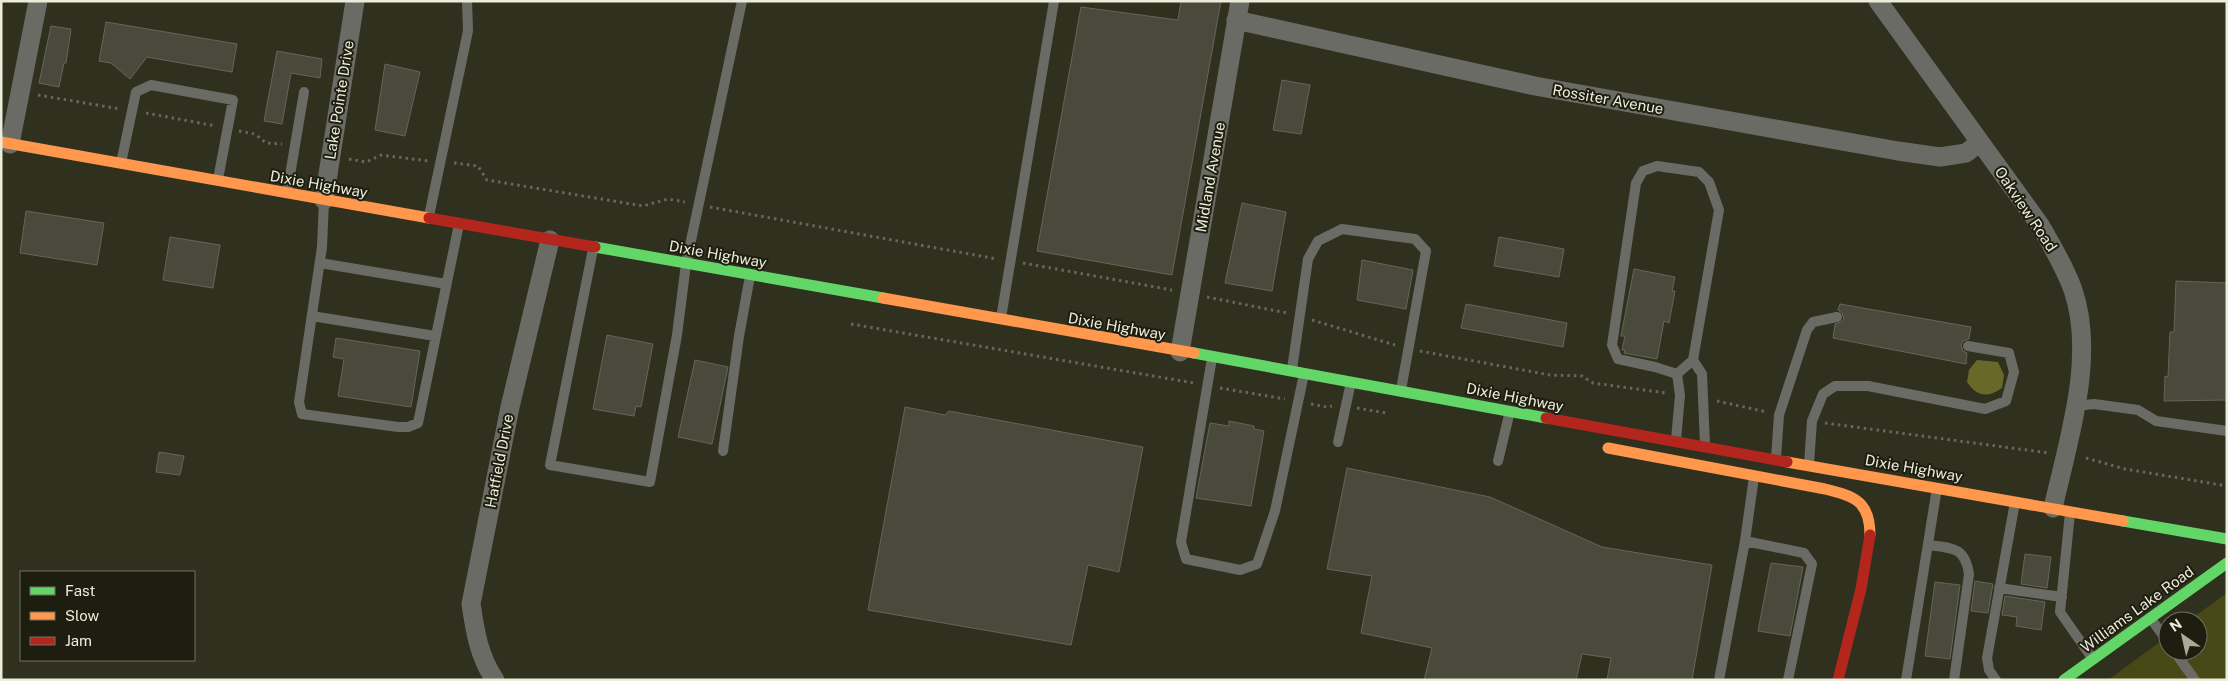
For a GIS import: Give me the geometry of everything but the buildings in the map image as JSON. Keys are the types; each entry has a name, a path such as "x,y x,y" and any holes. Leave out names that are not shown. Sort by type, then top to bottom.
{"main road":[{"name":"Dixie Highway","path":"5,143 1212,358 1352,381 1676,442 2227,538"},
{"path":"1570,422 1604,447 1825,489 1852,496 1862,507 1870,524 1870,539 1861,589 1838,680"},
{"name":"Williams Lake Road","path":"2064,680 2227,563"}],"street":[{"path":"5,143 38,1"},
{"name":"Lake Pointe Drive","path":"324,200 355,1"},
{"name":"Midland Avenue","path":"1180,352 1240,1"},
{"name":"Oakview Road","path":"1878,1 2040,225 2060,261 2073,290 2082,336 2062,509"},
{"name":"Rossiter Avenue","path":"1236,20 1535,86 1898,151 1940,157 1966,152 1980,143"},
{"name":"Hatfield Drive","path":"496,680 480,651 471,604 510,407 550,240"}],"lane":[{"path":"429,218 468,31 467,1"},
{"path":"593,248 550,465 650,482 677,336 686,264 742,1"},
{"path":"1000,320 1054,1"},
{"path":"121,164 136,92 151,85 233,100 218,180"},
{"path":"287,193 304,92"},
{"path":"1657,166 1699,172 1709,182 1719,210 1693,360 1677,374 1618,359 1612,345 1636,183 1643,171 1657,166"},
{"path":"324,200 320,263 299,402 302,414 398,427 408,427 418,423 459,224"},
{"path":"1292,371 1308,259 1318,241 1342,229 1416,239 1426,250 1401,391"},
{"path":"320,263 446,284"},
{"path":"723,451 739,336 750,276"},
{"path":"312,316 435,336"},
{"path":"1776,459 1779,415 1808,330 1814,322 1837,317"},
{"path":"1809,465 1812,421 1824,394 1835,386 1868,386 1985,408 2006,401 2014,372 2009,353 1968,346"},
{"path":"1212,358 1181,542 1186,559 1240,570 1257,564 1275,511 1304,373"},
{"path":"1693,360 1702,374 1705,446"},
{"path":"1676,442 1680,395 1677,374"},
{"path":"1338,442 1352,381"},
{"path":"2075,406 2094,404 2138,410 2156,421 2227,431"},
{"path":"1498,461 1510,411"},
{"path":"1719,680 1754,476"},
{"path":"1906,680 1938,487"},
{"path":"1996,680 1989,670 1986,658 2015,501"},
{"path":"2062,509 2062,597 2060,612 2093,659"},
{"path":"1744,541 1804,553 1812,564 1788,680"},
{"path":"1928,545 1957,550 1965,557 1968,566 1969,574 1954,680"},
{"path":"1999,588 2062,597"},
{"path":"2151,618 2158,628"},
{"path":"2181,661 2194,680"}],"path":[{"path":"33,90 39,96 228,128 256,134 266,143 295,147"},
{"path":"331,156 366,162 380,155 478,166 488,180 643,206 668,199 1190,294 1300,316 1407,353 1550,376 1582,376 1593,383 1680,395"},
{"path":"851,324 1286,399"},
{"path":"1703,397 1779,415"},
{"path":"1812,421 2052,454"},
{"path":"2086,458 2125,469 2227,486"}],"shaded area":[{"path":"1977,360 1998,362 2004,375 2002,388 1992,393 1983,394 1971,387 1967,382 1969,370"},
{"path":"2227,593 2227,680 2108,680 2158,643 2158,661 2208,661 2208,611 2202,611"}],"traffic: fast":[{"path":"595,247 883,298"},
{"path":"1194,353 1546,418"},
{"path":"2123,521 2227,539"},
{"path":"2064,680 2227,563"}],"traffic: slow":[{"path":"1,142 429,218"},
{"path":"883,298 1194,353"},
{"path":"1608,448 1844,494 1863,507 1867,514 1870,535"},
{"path":"1787,462 2123,521"}],"traffic: jam":[{"path":"429,218 595,247"},
{"path":"1546,418 1787,462"},
{"path":"1838,680 1861,589 1870,535"}]}
